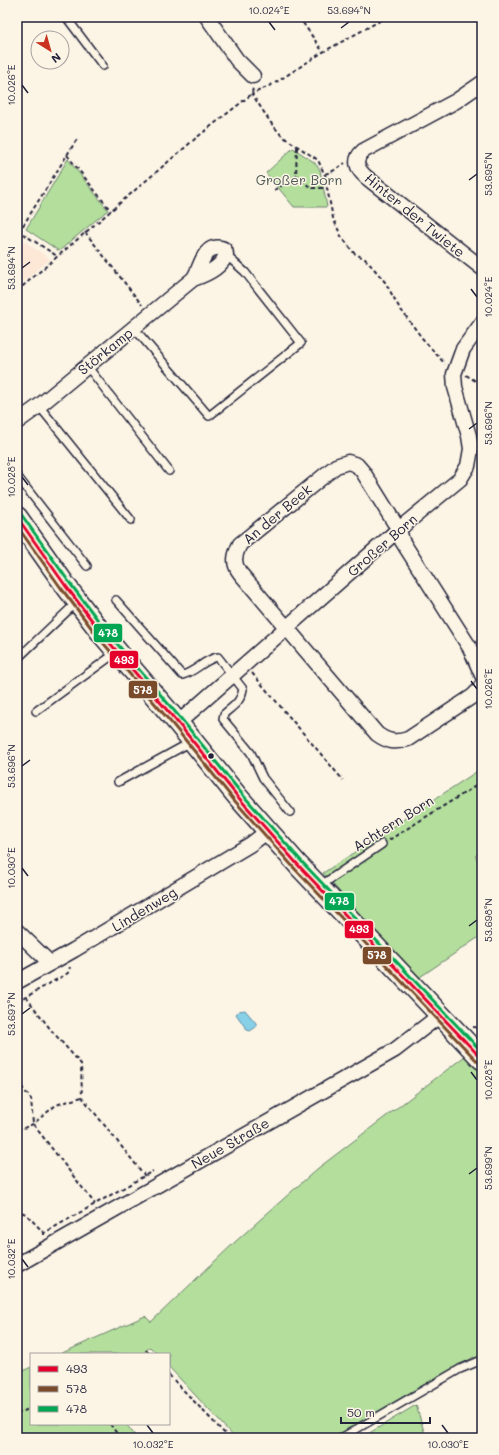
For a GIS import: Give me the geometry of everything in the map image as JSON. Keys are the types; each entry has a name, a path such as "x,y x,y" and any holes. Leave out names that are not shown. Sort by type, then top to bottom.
{"main road":[{"path":"17,517 78,602 117,652 178,723 238,797 439,1016 482,1059"}],"street":[{"path":"206,17 237,60 253,76"},
{"name":"Hinter der Twiete","path":"482,83 456,101 363,151 352,161 366,177 482,268"},
{"name":"Störkamp","path":"17,422 39,406 193,279 196,276 204,256 210,250 214,248 222,248 226,252 226,255"},
{"name":"Großer Born","path":"178,723 236,679 286,628 460,479 468,466 470,455 469,441 454,379 459,358 463,349 482,323"},
{"name":"An der Beek","path":"482,675 470,648 402,541 399,530 363,472 357,465 348,462 336,466 240,544 235,560 238,570 377,734 391,742 398,742 408,739 473,696 482,685"},
{"name":"Lindenweg","path":"17,982 74,950 252,844 268,831"},
{"path":"17,931 50,963"},
{"name":"Neue Straße","path":"17,1265 395,1050 439,1016"}],"lane":[{"path":"66,17 103,66"},
{"path":"134,328 210,416 301,343 245,272 226,255"},
{"path":"87,366 169,472"},
{"path":"39,406 131,520"},
{"path":"17,476 87,566"},
{"path":"116,600 182,675 190,673 211,658 218,657 243,689 242,697 224,714 223,719 251,753 263,778 290,812"},
{"path":"17,658 78,602"},
{"path":"36,711 117,652"},
{"path":"118,782 193,741"},
{"name":"Achtern Born","path":"320,886 382,844"},
{"path":"341,1438 460,1369 482,1360"}],"path":[{"path":"299,17 323,52"},
{"path":"17,291 196,138 252,94 275,83 323,52 387,17"},
{"path":"253,76 252,94 271,123 282,136 318,160 327,180 327,188 333,218 347,245 354,253 365,259 385,282 412,326 445,364"},
{"path":"57,256 18,231 77,139"},
{"path":"297,147 296,175 310,188 327,188"},
{"path":"67,155 112,211"},
{"path":"325,174 352,161"},
{"path":"274,190 283,185"},
{"path":"85,232 150,315"},
{"path":"236,679 252,673 343,780"},
{"name":"Achtern Born","path":"382,844 482,782"},
{"path":"17,1002 68,973 74,950"},
{"path":"26,997 51,1030 81,1064 82,1097 145,1176"},
{"path":"17,1081 31,1099 33,1124 95,1204"},
{"path":"17,1131 33,1124 56,1105 82,1097"},
{"path":"17,1207 21,1212 26,1214 44,1233"},
{"path":"170,1376 229,1438"},
{"path":"17,1414 30,1408"},
{"path":"111,1425 120,1438"}],"shaded area":[{"path":"17,236 50,259 17,287"}],"green space":[{"name":"Großer Born","path":"293,148 314,162 320,170 327,207 294,207 266,173"},
{"path":"68,159 108,210 59,251 26,229"},
{"path":"482,768 482,851 475,856 482,867 482,935 417,979 323,873"},
{"path":"465,1056 482,1074 482,1359 475,1360 474,1357 411,1392 334,1438 235,1438 170,1368 170,1353 156,1353 150,1347 143,1353 62,1353 145,1316 151,1322 235,1242 317,1169"},
{"path":"30,1368 30,1425 127,1425 137,1438 17,1438 17,1374"},
{"path":"416,1405 426,1438 361,1438"}],"water":[{"path":"245,1010 256,1023 256,1027 250,1031 247,1030 236,1014 239,1011"}],"transit line":[{"name":"478","path":"21,514 69,582 107,632 182,720 242,794 303,863 482,1052"},
{"name":"493","path":"17,517 65,585 103,635 178,723 238,797 299,866 482,1059"},
{"name":"578","path":"17,526 99,638 174,726 234,800 295,869 478,1062"}]}
